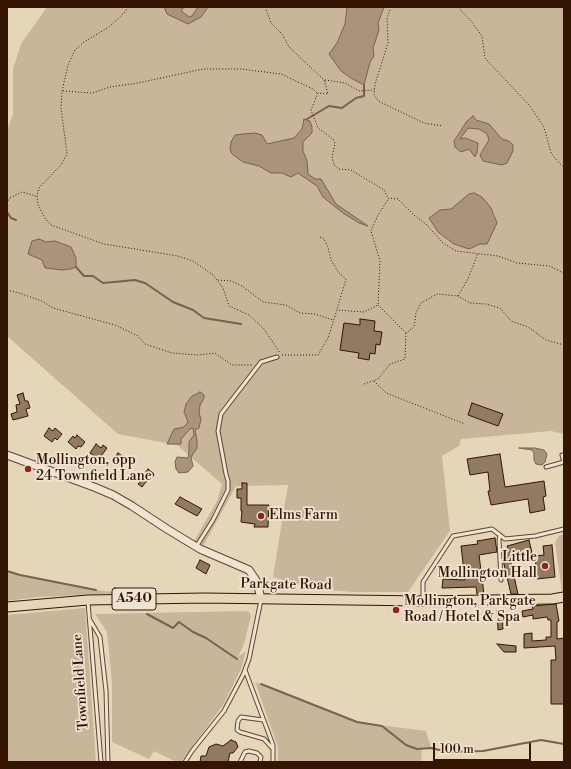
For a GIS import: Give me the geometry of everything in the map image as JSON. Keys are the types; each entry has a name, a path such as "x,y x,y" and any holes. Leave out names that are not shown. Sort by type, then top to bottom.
{"main road":[{"name":"Parkgate Road","path":"7,607 88,600 204,598 423,601 552,599 564,597"}],"street":[{"path":"7,455 113,495 196,547 249,570 257,582 261,599"}],"lane":[{"path":"196,547 213,520 228,490 228,481 218,431 221,414 261,362 277,357"},
{"path":"546,467 564,462 562,455"},
{"path":"423,601 423,582 453,536 492,529 505,539 535,536 564,528"},
{"path":"500,535 501,580"},
{"path":"185,762 224,711 245,670 249,659 261,599"},
{"name":"Townfield Lane","path":"88,600 101,762"},
{"path":"90,618 100,637 106,692 108,762"},
{"path":"245,670 273,745 273,762"},
{"path":"263,720 243,716 238,721 237,730 264,739 273,749"},
{"path":"240,762 245,752 249,751 257,753 261,757 260,762"}],"path":[{"path":"128,7 110,27 84,42 75,50 68,65 62,90 61,108 67,154 61,165 52,176 39,188 37,196 38,205 45,218 51,225 104,244 194,260 217,279 223,288 230,306 249,315 264,329 281,354 318,355 328,338 346,279 338,273 331,260 328,247 324,239 320,237"},
{"path":"62,90 92,93 110,87 138,83 203,69 241,69 282,74 313,89 318,94 328,94 324,80 289,47 282,34 270,23 265,7"},
{"path":"391,7 388,18 388,43 375,84 374,94 378,101 424,123 443,126"},
{"path":"458,7 482,36 485,58 529,105 544,127 551,153 564,167"},
{"path":"324,80 345,83 359,91 374,90"},
{"path":"318,94 311,110 316,119 318,128 334,140 335,144 332,157 334,165 339,169 351,170 384,190 389,198"},
{"path":"7,203 10,198 22,192 37,196"},
{"path":"389,198 398,199 414,215 427,225 443,243 456,251 498,256 517,263 549,266 564,273"},
{"path":"389,198 378,215 371,231 380,261 378,305 406,333"},
{"path":"458,296 468,279 478,253"},
{"path":"217,279 231,281 242,286 263,302 286,305 300,313 315,314 334,320"},
{"path":"7,290 42,301 53,308 115,325 138,336 145,344 172,353 198,355 215,353 232,365 253,365 256,368"},
{"path":"364,384 378,379 390,364 405,359 406,333 414,326 416,313 421,303 437,294 458,296 470,303 486,304 500,308 511,321 528,327 546,340 564,345"},
{"path":"337,310 364,312 378,305"},
{"path":"374,380 386,393 465,424"}],"shaded area":[{"path":"47,7 564,7 564,434 551,431 461,439 459,446 442,456 450,531 408,592 354,592 314,589 273,577 288,485 236,486 201,550 192,545 217,501 222,484 177,445 118,434 7,336 7,131 13,114 13,69 21,44"},
{"path":"164,7 184,7 181,11 189,17 192,16 198,7 208,7 201,17 188,24 167,14"},
{"path":"347,7 384,7 378,23 379,30 373,48 374,56 370,62 364,85 341,71 329,54 337,43 345,24"},
{"path":"473,116 476,120 489,124 502,139 509,141 513,145 513,151 507,163 502,165 483,161 480,155 489,140 487,134 479,129 468,128 460,139 465,138 478,143 475,157 469,149 461,152 455,147 454,141 467,121"},
{"path":"304,119 310,121 312,127 312,133 303,142 303,151 307,161 308,174 315,179 321,179 336,204 368,226 359,223 343,213 323,197 317,186 298,173 291,177 282,173 271,173 259,166 243,162 232,154 230,149 231,142 235,135 255,133 262,135 267,144 294,138 302,129"},
{"path":"474,193 482,197 491,208 497,223 487,244 480,244 469,249 454,244 438,232 429,218 440,210 451,209 469,194"},
{"path":"39,239 46,242 55,241 71,247 76,258 76,267 62,270 45,268 42,260 28,254 32,241"},
{"path":"200,392 204,395 204,398 200,405 199,413 201,419 199,428 195,430 197,448 191,457 193,466 188,472 179,473 176,469 175,462 177,457 188,458 189,442 194,435 193,428 190,429 181,439 181,444 167,444 174,429 184,427 188,422 184,412 186,404 192,396"},
{"path":"519,448 535,448 544,450 547,454 545,462 542,465 536,464 532,450"},
{"path":"564,534 564,591 562,592 555,542 559,536"},
{"path":"7,571 96,590 122,593 37,597 7,601"},
{"path":"85,608 96,762 7,762 7,615"},
{"path":"249,612 251,616 244,644 238,657 246,651 241,669 223,705 181,762 177,762 154,751 149,759 112,742 112,683 107,632 95,614"},
{"path":"255,682 357,722 426,731 431,748 422,749 421,762 278,762 278,747"}],"building":[{"path":"360,319 375,321 374,331 382,332 380,345 376,344 375,354 370,353 369,360 358,358 359,353 340,350 344,323 360,325"},
{"path":"23,393 25,401 28,401 30,408 26,409 28,416 13,420 11,414 17,412 16,405 20,404 17,395"},
{"path":"472,403 503,414 498,426 468,415"},
{"path":"49,428 53,431 55,428 62,434 57,440 55,438 52,442 44,436"},
{"path":"77,435 85,442 81,447 78,446 76,449 68,442 73,436 75,438"},
{"path":"96,444 101,448 103,445 107,448 99,459 90,453"},
{"path":"118,453 128,460 122,466 112,461"},
{"path":"500,454 505,487 544,481 546,496 543,497 545,510 530,513 528,499 491,505 488,491 490,491 488,472 470,475 467,459"},
{"path":"148,469 154,474 151,480 149,478 142,487 138,484 140,482 136,478 139,474 142,477"},
{"path":"242,483 247,483 247,505 269,505 268,527 254,527 255,524 241,522 241,498 237,498 237,489 242,489"},
{"path":"180,497 202,509 197,516 175,504"},
{"path":"495,538 497,552 479,555 484,594 477,594 476,587 442,588 443,579 465,580 461,546 478,544 477,541"},
{"path":"529,540 532,553 510,559 518,594 511,594 503,560 503,550 508,549 507,546"},
{"name":"Little Mollington Hall","path":"552,545 555,577 537,579 535,556 544,555 543,546"},
{"path":"200,560 210,565 206,574 196,568"},
{"path":"556,604 559,621 557,622 557,639 564,638 564,704 551,704 551,660 556,660 555,646 524,648 524,634 532,633 532,641 546,640 546,637 551,637 551,620 548,620 547,617 533,619 533,615 523,617 522,611 533,609 532,606"},
{"path":"497,611 502,611 503,629 498,630"},
{"path":"497,644 516,646 516,652 504,652"},
{"path":"231,740 236,742 238,747 233,753 230,753 228,762 200,762 201,756 206,756 209,747 216,744 223,746"}],"waterway":[{"path":"307,119 329,106 342,108 356,98 364,96 364,85"},
{"path":"7,212 11,218 16,220"},
{"path":"76,267 84,276 93,276 103,283 135,280 145,283 173,302 193,310 204,318 241,324"},
{"path":"7,571 96,590"},
{"path":"147,614 173,628 179,622 237,659"},
{"path":"261,684 357,722 382,726 406,745 417,749 431,748 448,752 483,751 541,740 564,744"}],"place":[{"name":"Mollington, opp 24 Townfield Lane","path":"28,469"},
{"name":"Elms Farm","path":"261,516"},
{"name":"Little Mollington Hall","path":"545,566"},
{"name":"Mollington, Parkgate Road / Hotel & Spa","path":"396,610"}]}
